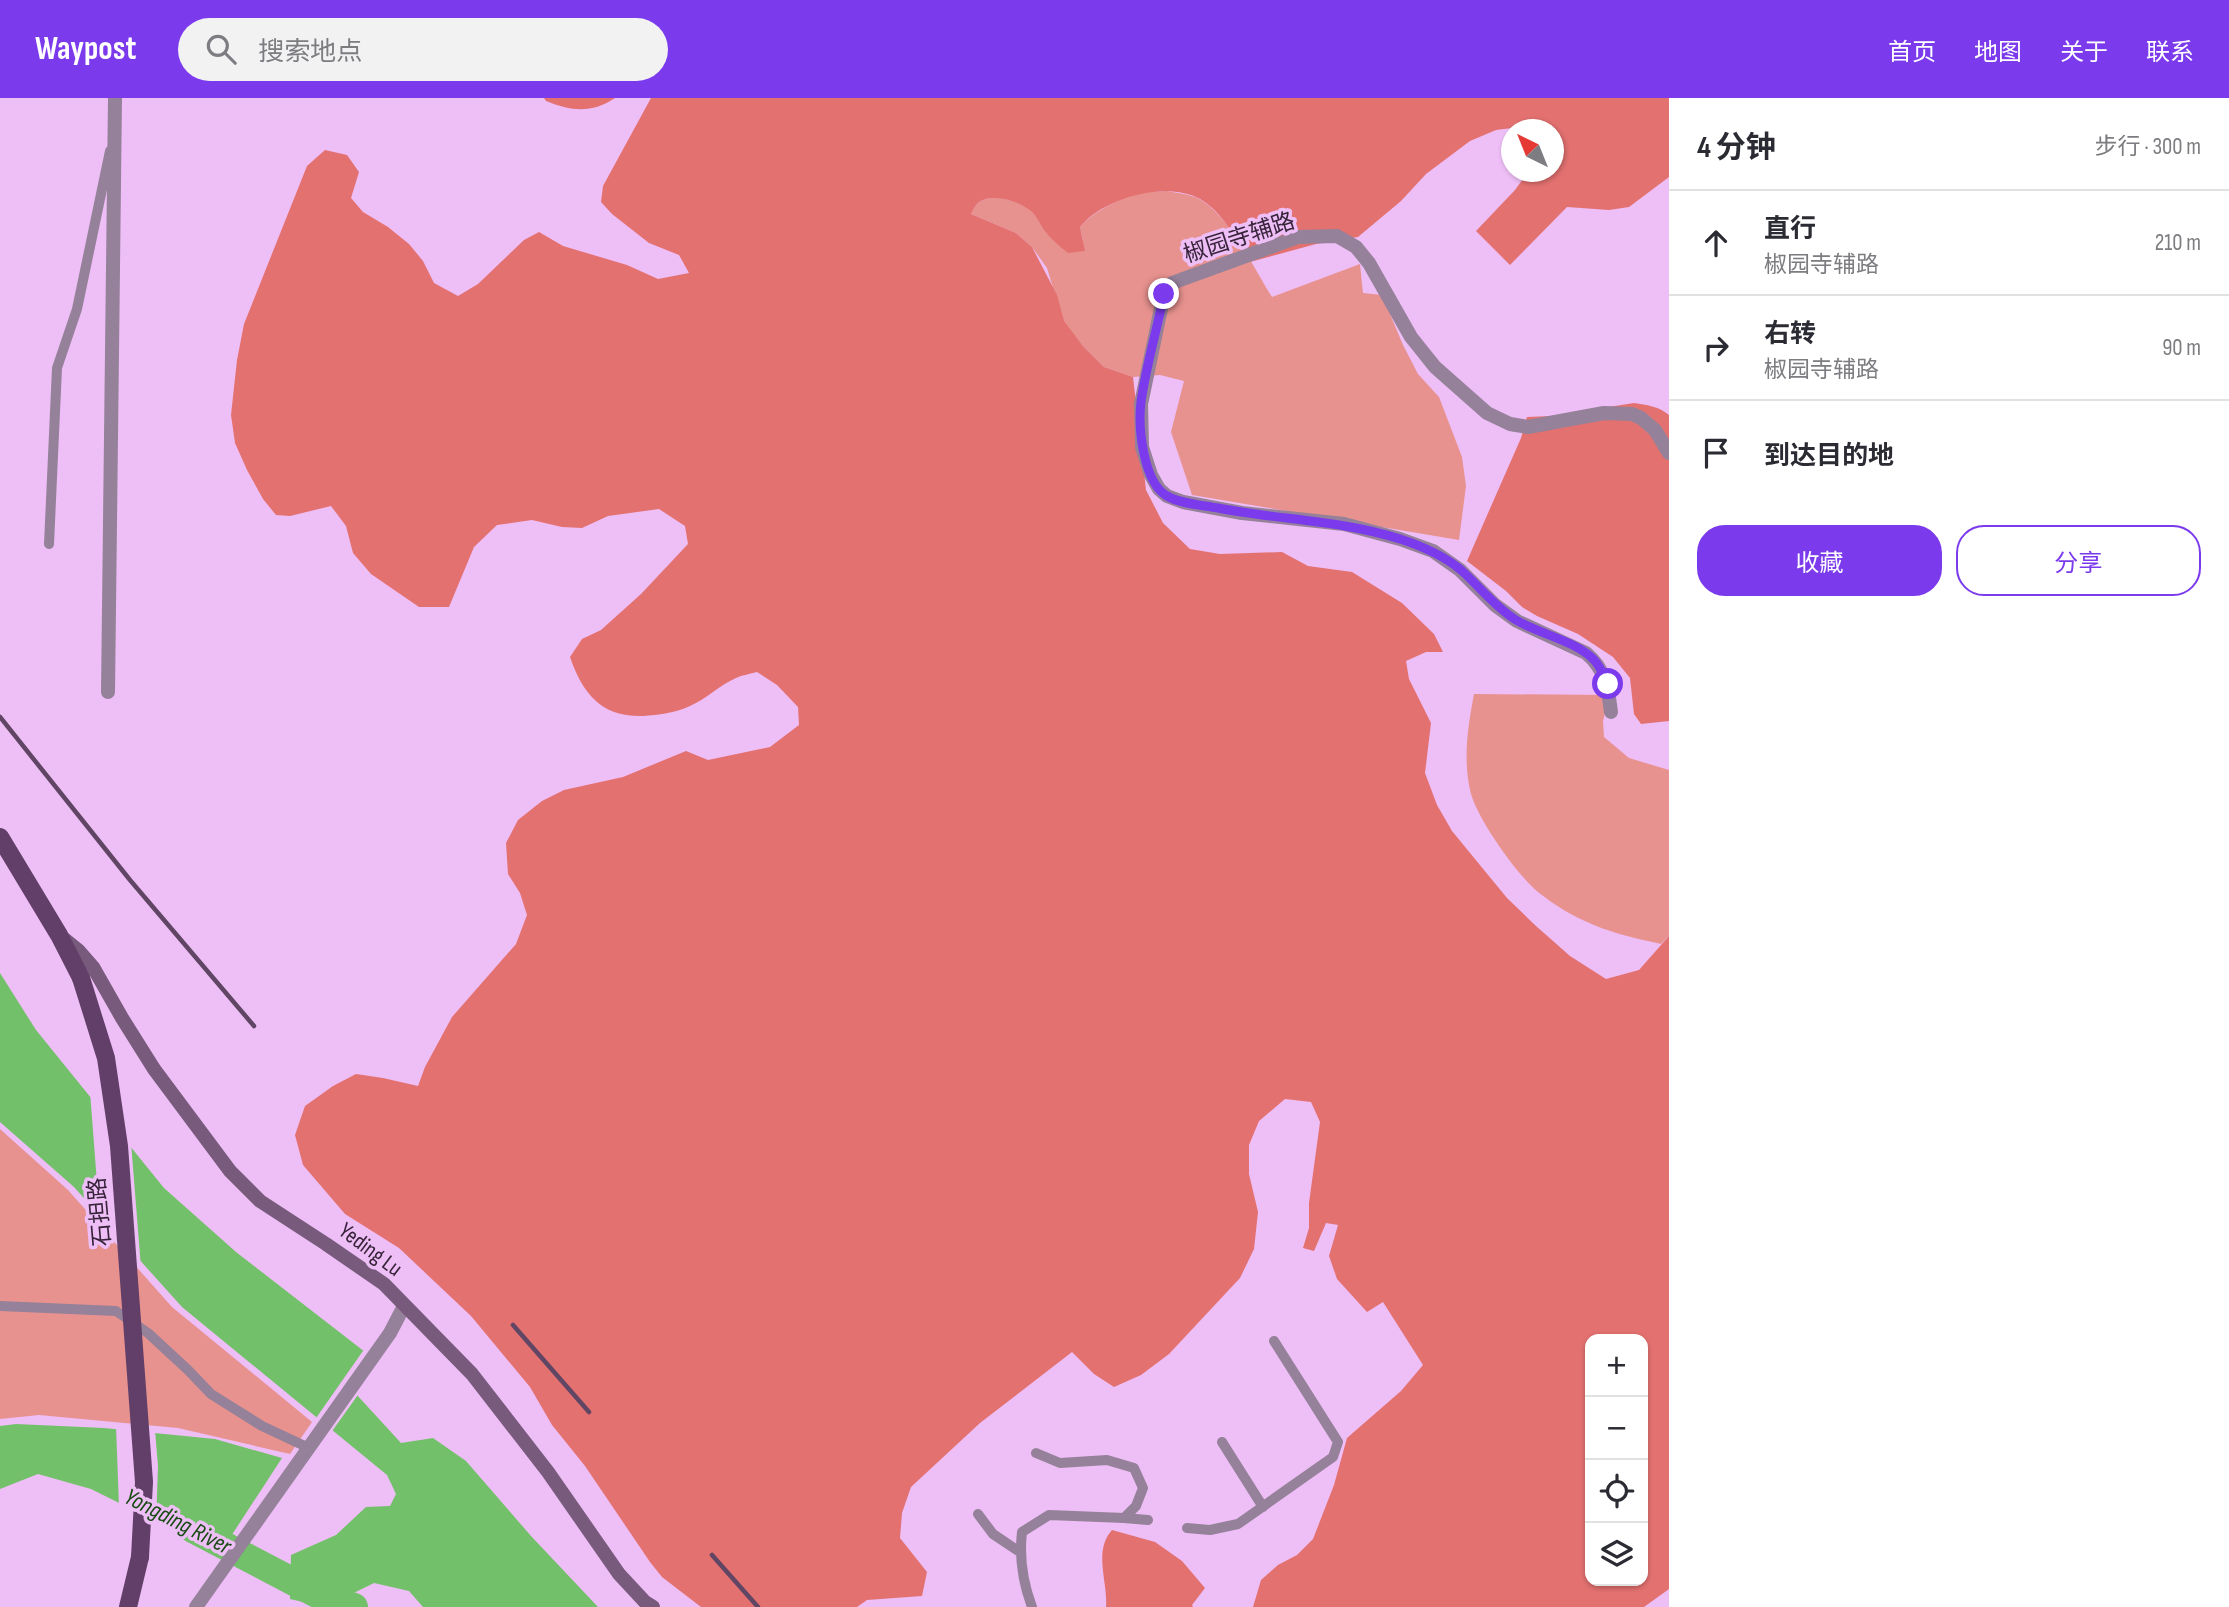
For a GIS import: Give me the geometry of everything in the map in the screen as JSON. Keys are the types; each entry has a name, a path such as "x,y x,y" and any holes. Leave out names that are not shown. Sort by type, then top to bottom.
{"main road":[{"name":"石担路","path":"0,837 59,935 81,978 106,1058 119,1146 144,1482 140,1557 128,1607"},
{"name":"Yeding Lu","path":"59,935 93,967 154,1069 230,1171 260,1201 384,1284 471,1374 548,1472 619,1574 653,1607"}],"street":[{"path":"108,692 115,98"},
{"name":"椒园寺辅路","path":"1611,712 1608,684 1595,661 1586,653 1517,621 1494,605 1460,570 1433,551 1344,524 1242,513 1182,502 1167,496 1151,475 1143,447 1141,404 1164,294 1172,283 1298,237 1337,236 1356,247 1369,263 1411,337 1435,367 1487,413 1510,424 1528,427 1605,413 1632,414 1655,430 1669,453"},
{"path":"196,1607 390,1332 404,1306"}],"lane":[{"path":"49,544 57,368 77,309 115,126"},
{"path":"0,1306 116,1311 148,1333 211,1394 262,1426 309,1448"},
{"path":"1187,1528 1210,1530 1238,1524 1333,1457 1338,1442 1274,1341"},
{"path":"1222,1442 1263,1507"},
{"path":"1036,1453 1060,1463 1107,1460 1134,1468 1143,1488 1136,1506 1124,1518"},
{"path":"978,1514 993,1534 1020,1552"},
{"path":"1032,1607 1026,1590 1020,1552 1022,1532 1049,1515 1149,1520"}],"shaded area":[{"path":"544,98 615,98 598,107 572,109"},
{"path":"651,98 1669,98 1669,177 1629,207 1609,210 1567,207 1510,265 1476,231 1521,182 1564,182 1564,119 1501,119 1501,129 1470,141 1426,174 1401,201 1358,237 1316,244 1250,262 1229,227 1216,212 1200,199 1170,191 1136,195 1104,208 1080,227 1085,251 1068,253 1047,233 1033,213 1017,203 988,198 977,204 971,214 1016,233 1032,247 1057,295 1064,321 1083,346 1104,367 1133,377 1146,490 1163,523 1190,549 1220,554 1282,552 1308,566 1352,572 1402,603 1434,634 1443,652 1426,652 1406,661 1409,679 1431,723 1425,773 1437,805 1452,831 1507,898 1570,956 1606,979 1639,970 1669,936 1669,1589 1644,1607 1253,1607 1261,1580 1278,1565 1297,1555 1313,1539 1334,1485 1347,1438 1401,1391 1423,1365 1383,1302 1367,1312 1337,1279 1329,1256 1338,1225 1326,1223 1314,1251 1303,1248 1309,1228 1309,1203 1320,1122 1311,1102 1285,1099 1259,1121 1249,1145 1249,1174 1258,1212 1254,1249 1240,1278 1169,1354 1141,1375 1114,1387 1094,1374 1072,1352 980,1423 911,1487 902,1513 900,1538 927,1572 922,1596 867,1600 857,1607 701,1607 662,1577 585,1466 552,1425 530,1387 471,1316 399,1248 345,1214 303,1165 295,1135 305,1106 356,1074 418,1086 425,1067 452,1017 516,944 527,915 520,893 508,874 506,843 518,820 542,801 564,790 623,777 686,751 708,760 770,747 799,725 798,707 777,685 757,672 730,681 702,700 684,708 643,716 628,715 605,708 581,682 570,657 582,639 601,630 641,594 688,544 685,526 659,509 608,516 582,528 562,527 532,520 497,525 474,547 449,607 419,607 371,574 353,553 346,526 331,506 290,516 276,515 263,499 235,443 231,415 244,324 307,166 325,150 347,155 359,172 351,198 363,212 409,244 423,261 434,283 458,296 478,284 524,240 539,232 563,246 627,265 658,279 689,273 679,255 649,243 601,202 603,186"},
{"path":"1167,191 1199,199 1221,217 1272,297 1360,264 1363,293 1382,295 1418,374 1439,397 1462,457 1466,486 1459,540 1192,495 1171,432 1184,381 1160,375 1133,377 1104,367 1063,321 1047,268 1032,247 1016,233 971,214 982,200 1010,200 1029,209 1045,231 1083,241 1080,227 1101,210 1136,194"},
{"path":"1634,403 1657,408 1669,415 1669,721 1641,724 1634,714 1630,678 1613,657 1578,634 1522,607 1467,561 1521,438 1527,417 1551,416"},
{"path":"1474,694 1610,695 1603,721 1604,737 1629,758 1669,770 1669,936 1661,944 1610,931 1557,906 1529,884 1509,859 1480,815 1470,790 1468,730"},
{"path":"0,1129 68,1190 172,1307 312,1422 290,1454 178,1428 39,1415 0,1419"},
{"path":"1112,1530 1155,1542 1182,1561 1205,1588 1193,1607 1106,1607 1102,1557 1106,1538"}],"water":[{"path":"0,973 36,1030 164,1188 236,1252 365,1352 345,1382 401,1443 433,1438 466,1461 598,1607 423,1607 409,1591 374,1583 325,1607 290,1599 291,1555 336,1535 366,1507 390,1506 396,1494 387,1475 182,1307 74,1187 0,1122"},
{"path":"16,1424 104,1428 215,1439 282,1458 220,1553 91,1489 38,1474 0,1489 0,1426"}],"pier":[{"path":"90,1092 131,1142 141,1268 100,1222"},
{"path":"365,1348 368,1354 350,1381 360,1392 330,1434 314,1421"},
{"path":"116,1426 155,1430 158,1466 156,1525 119,1507"}],"waterway":[{"name":"Yongding River","path":"193,1529 317,1594 354,1607"}],"railway":[{"path":"0,717 130,880 254,1026"},
{"path":"513,1325 589,1412"},
{"path":"712,1555 758,1607"}],"route":[{"path":"1164,294 1141,404 1143,447 1151,475 1167,496 1182,502 1242,513 1344,524 1433,551 1460,570 1494,605 1517,621 1586,653 1602,670 1608,684"}]}
